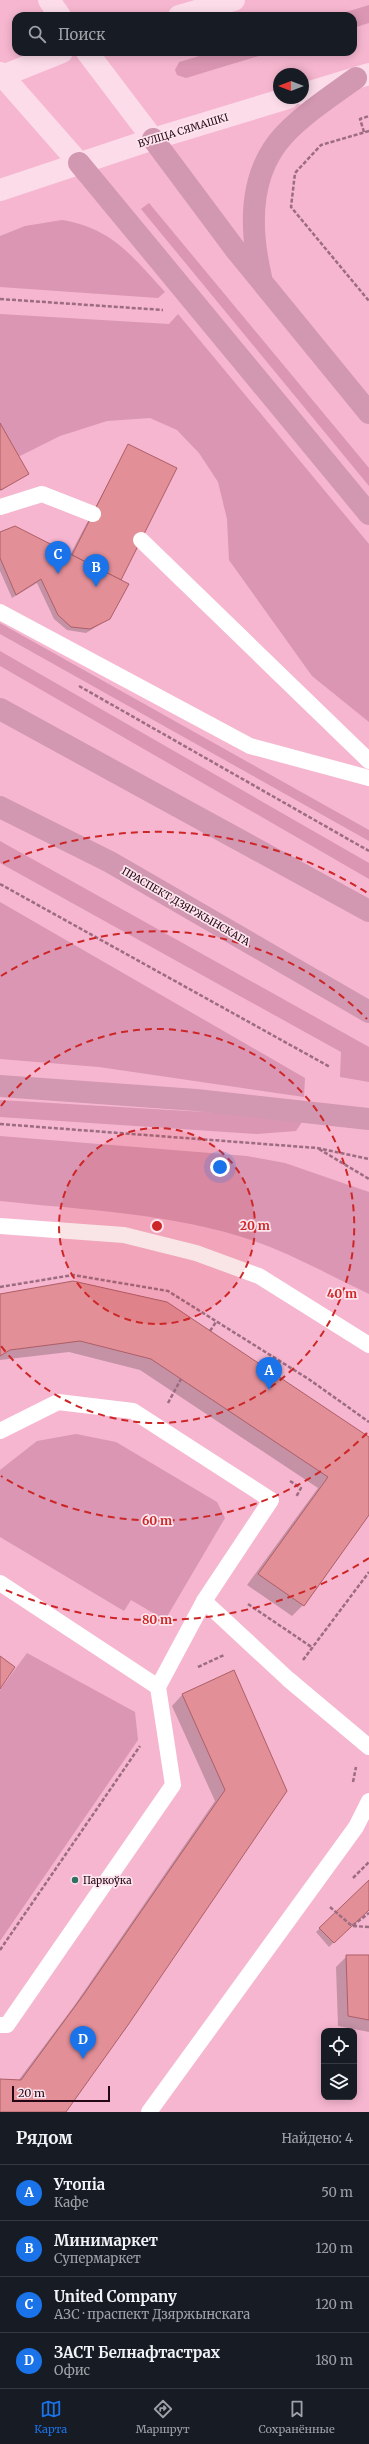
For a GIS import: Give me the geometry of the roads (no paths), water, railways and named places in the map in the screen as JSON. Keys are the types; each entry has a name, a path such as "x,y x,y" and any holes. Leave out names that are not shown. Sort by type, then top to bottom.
{"main road":[{"path":"49,0 57,12"},
{"path":"193,12 234,0"},
{"path":"51,56 1,75 79,163 369,514"},
{"path":"90,56 235,249 369,413"},
{"path":"262,282 253,235 253,209 261,173 283,136 318,105 362,76"},
{"path":"309,92 362,76"},
{"name":"ВУЛІЦА СЯМАШКІ","path":"0,190 153,139 273,103"},
{"path":"0,709 369,911"},
{"name":"ПРАСПЕКТ ДЗЯРЖЫНСКАГА","path":"0,806 110,862 369,1012"},
{"path":"0,1086 196,1100 369,1120"}],"lane":[{"path":"0,507 42,494 93,514"},
{"path":"141,540 369,761"},
{"path":"0,612 250,746 369,778"},
{"path":"0,1226 124,1236 196,1253 259,1276 369,1345"},
{"path":"0,1431 58,1402 133,1411 271,1500 204,1601 158,1687 173,1785 7,2025 0,2025"},
{"path":"0,1583 158,1687"},
{"path":"204,1601 288,1679 369,1748"},
{"path":"149,2112 356,1827 369,1801"}],"place":[{"name":"United Company","path":"58,574"},
{"name":"Минимаркет","path":"96,587"},
{"name":"Утопiа","path":"269,1390"},
{"name":"Паркоўка","path":"75,1880"},
{"name":"ЗАСТ Белнафтастрах","path":"83,2059"}]}
